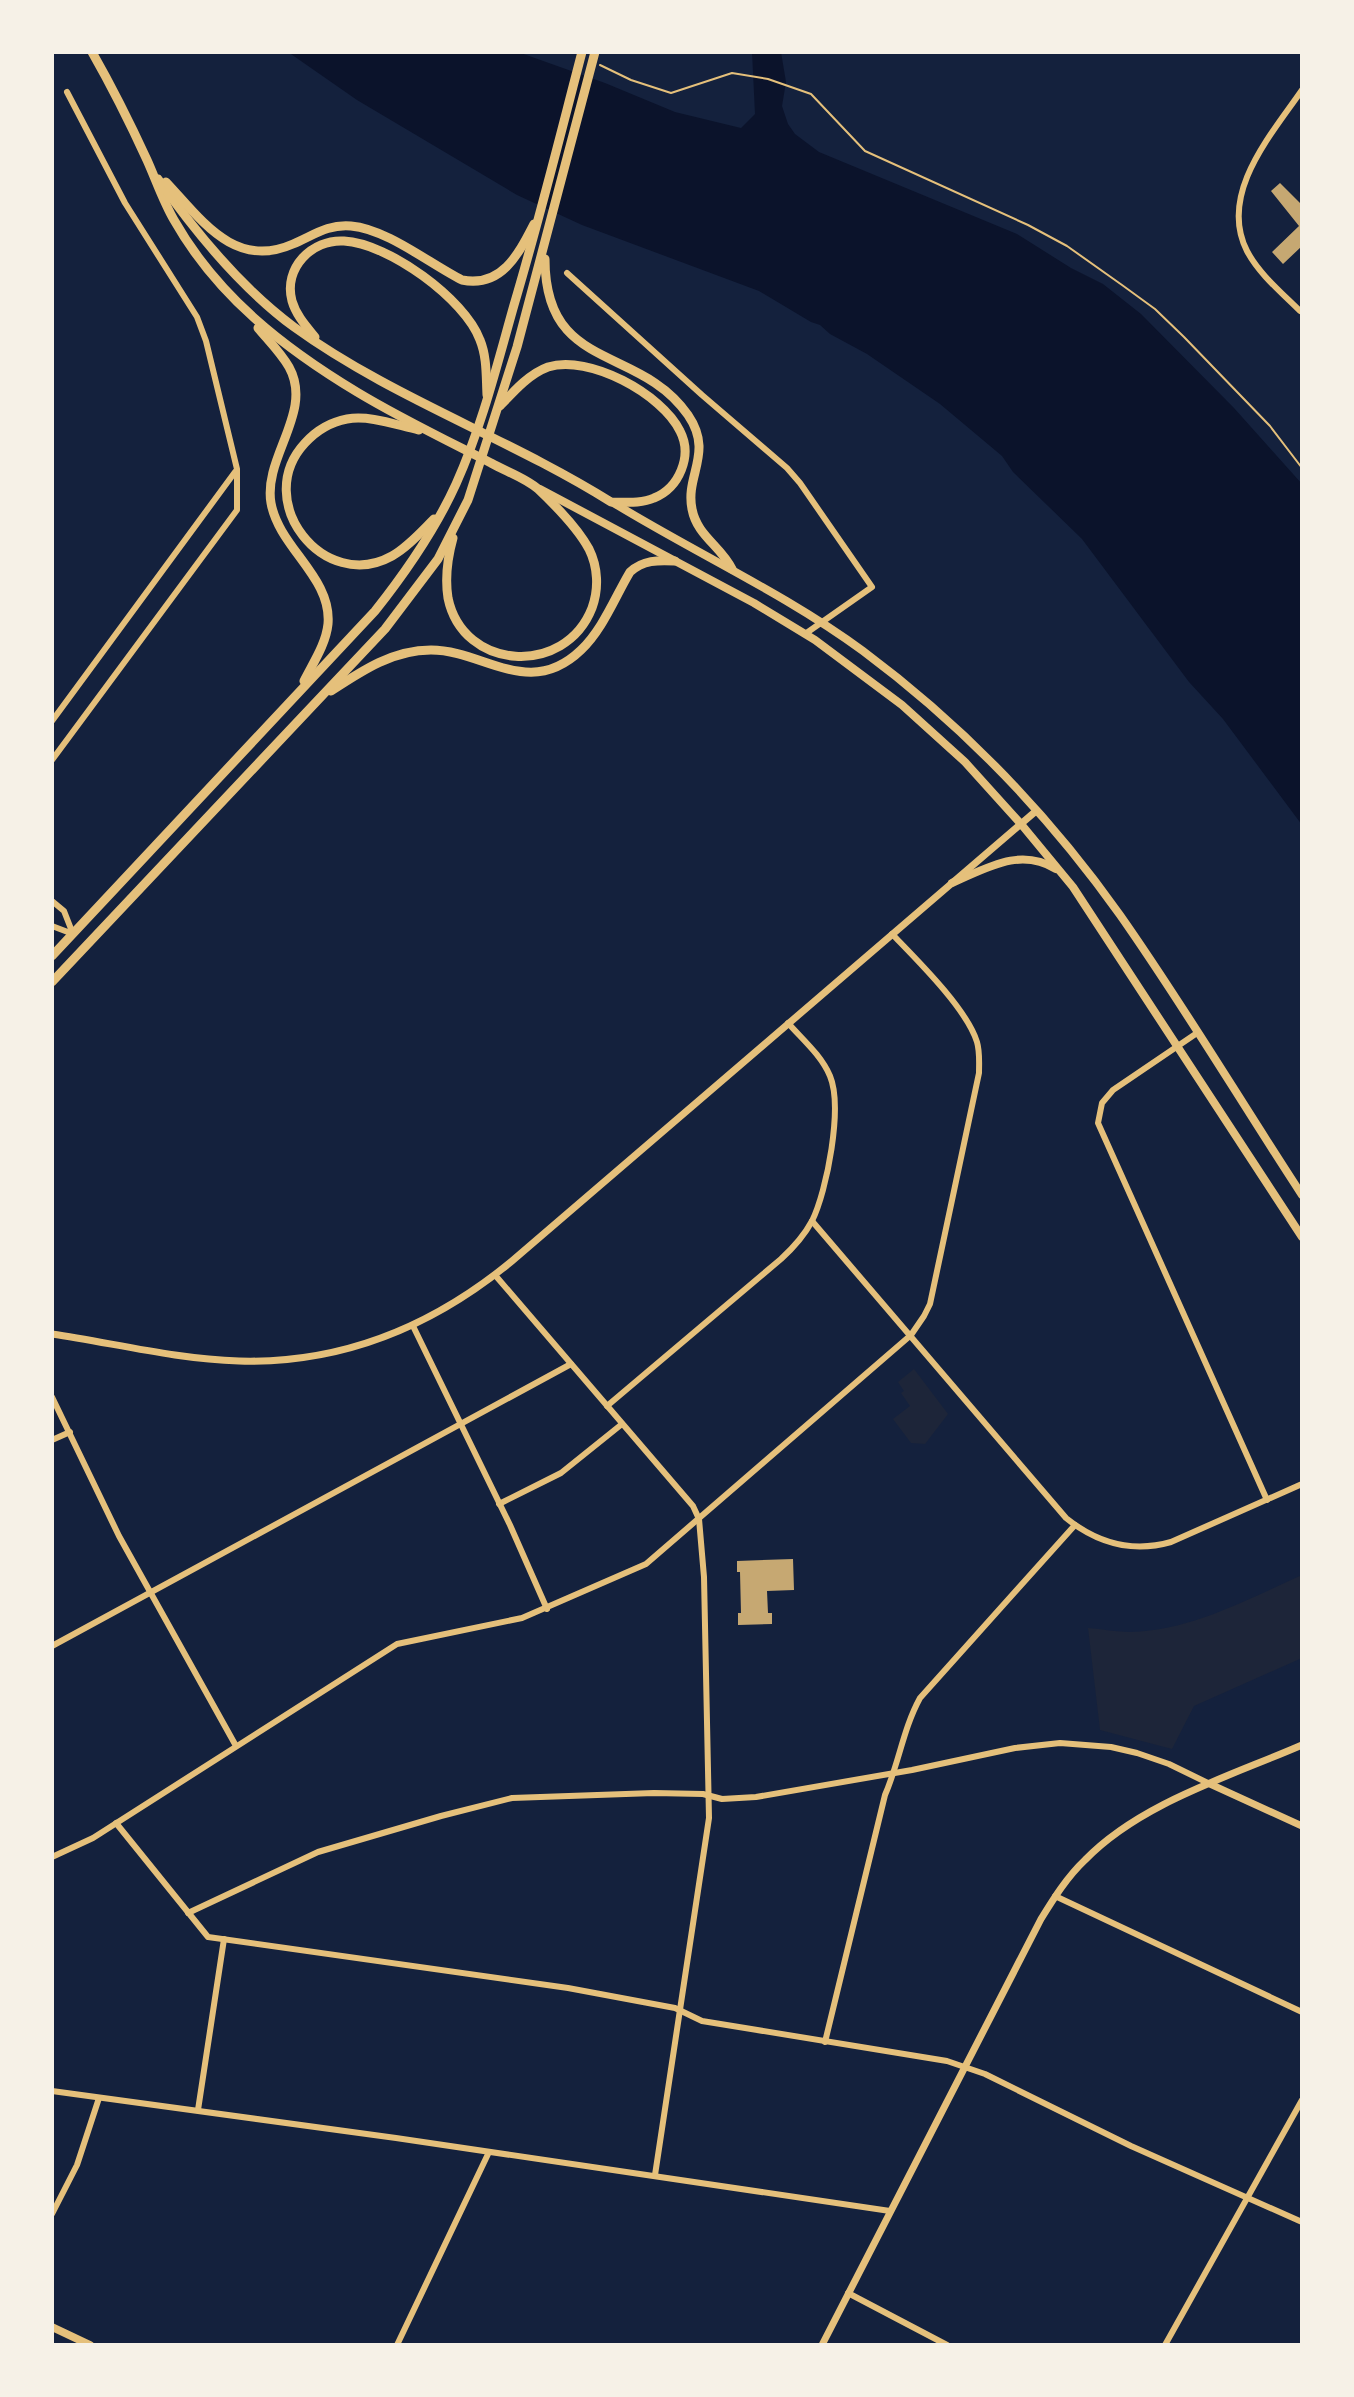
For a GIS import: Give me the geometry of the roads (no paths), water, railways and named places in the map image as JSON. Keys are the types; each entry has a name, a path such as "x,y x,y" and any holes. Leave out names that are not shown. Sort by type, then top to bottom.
{"main road":[{"path":"92,52 148,162 162,198 196,254 288,366 295,389 294,412 270,478 271,503 283,537 324,596 328,624 321,649 297,694"},
{"path":"52,956 397,584 442,512 457,482 487,400 588,54"},
{"path":"52,982 402,609 438,559 468,500 497,409 545,246 588,54"},
{"path":"148,162 216,234 238,246 265,251 293,244 328,227 356,226 472,282 493,277 512,262 541,210"},
{"path":"148,162 177,205 228,265 293,326 822,622 886,668 929,704 982,752 1036,811 1118,913 1302,1195"},
{"path":"319,343 295,311 291,299 292,281 299,262 307,253 326,244 347,241 362,244 411,268 468,319 483,349 487,400"},
{"path":"545,246 548,290 553,309 565,330 591,350 655,384 674,399 689,417 698,440 699,453 692,489 692,511 703,536 732,569"},
{"path":"238,304 324,372 805,634 861,673 919,720 965,762 1063,874 1302,1237"},
{"path":"497,409 536,373 571,364 583,365 614,377 650,399 667,413 682,435 684,464 673,485 656,498 611,502"},
{"path":"433,433 373,419 333,423 311,437 294,458 285,495 291,518 303,538 330,558 352,564 378,562 392,556 442,512"},
{"path":"455,527 449,557 448,598 462,626 480,643 504,655 526,658 547,653 572,638 587,620 595,598 596,572 588,548 576,530 536,486"},
{"path":"319,699 377,662 410,651 441,651 506,671 547,669 565,662 584,648 636,566 644,562 675,561"},
{"path":"952,883 1012,859 1040,861 1063,874"},
{"path":"52,2327 90,2345"}],"street":[{"path":"1300,311 1247,251 1237,215 1248,172 1302,90"},
{"path":"52,760 237,510 237,469 206,341 197,317 125,203 67,92"},
{"path":"567,273 787,468 872,587 805,634"},
{"path":"52,721 237,469"},
{"path":"52,1334 209,1358 269,1360 330,1353 374,1341 439,1313 495,1275 1036,811"},
{"path":"52,901 64,911 73,934"},
{"path":"52,926 73,934"},
{"path":"52,1857 93,1838 397,1644 522,1618 633,1572 699,1519 771,1453 911,1335 930,1304 979,1073 979,1058 977,1043 964,1016 892,934"},
{"path":"607,1406 781,1259 795,1246 812,1221 821,1198 836,1102 834,1086 824,1064 788,1023"},
{"path":"1197,1033 1113,1090 1102,1103 1098,1123 1267,1500"},
{"path":"812,1221 1075,1525 1121,1546 1154,1547 1302,1484"},
{"path":"495,1275 693,1506 699,1519 704,1577 709,1818 655,2175"},
{"path":"413,1326 547,1609"},
{"path":"52,1646 571,1364"},
{"path":"52,1397 119,1536 236,1746"},
{"path":"499,1504 561,1473 622,1424"},
{"path":"52,1440 70,1432"},
{"path":"825,2042 885,1795 905,1728 920,1698 1075,1525"},
{"path":"188,1913 318,1852 494,1801 550,1796 682,1793 722,1799 774,1795 1035,1745 1086,1743 1158,1760 1302,1826"},
{"path":"822,2345 1055,1896 1085,1860 1121,1830 1210,1784 1302,1745"},
{"path":"116,1823 208,1937 539,1983 681,2009 702,2021 965,2066 1302,2222"},
{"path":"1055,1896 1302,2012"},
{"path":"198,2110 224,1939"},
{"path":"52,2091 890,2211"},
{"path":"52,2214 77,2165 99,2098"},
{"path":"1165,2345 1302,2100"},
{"path":"397,2345 489,2152"},
{"path":"847,2293 947,2345"}]}
